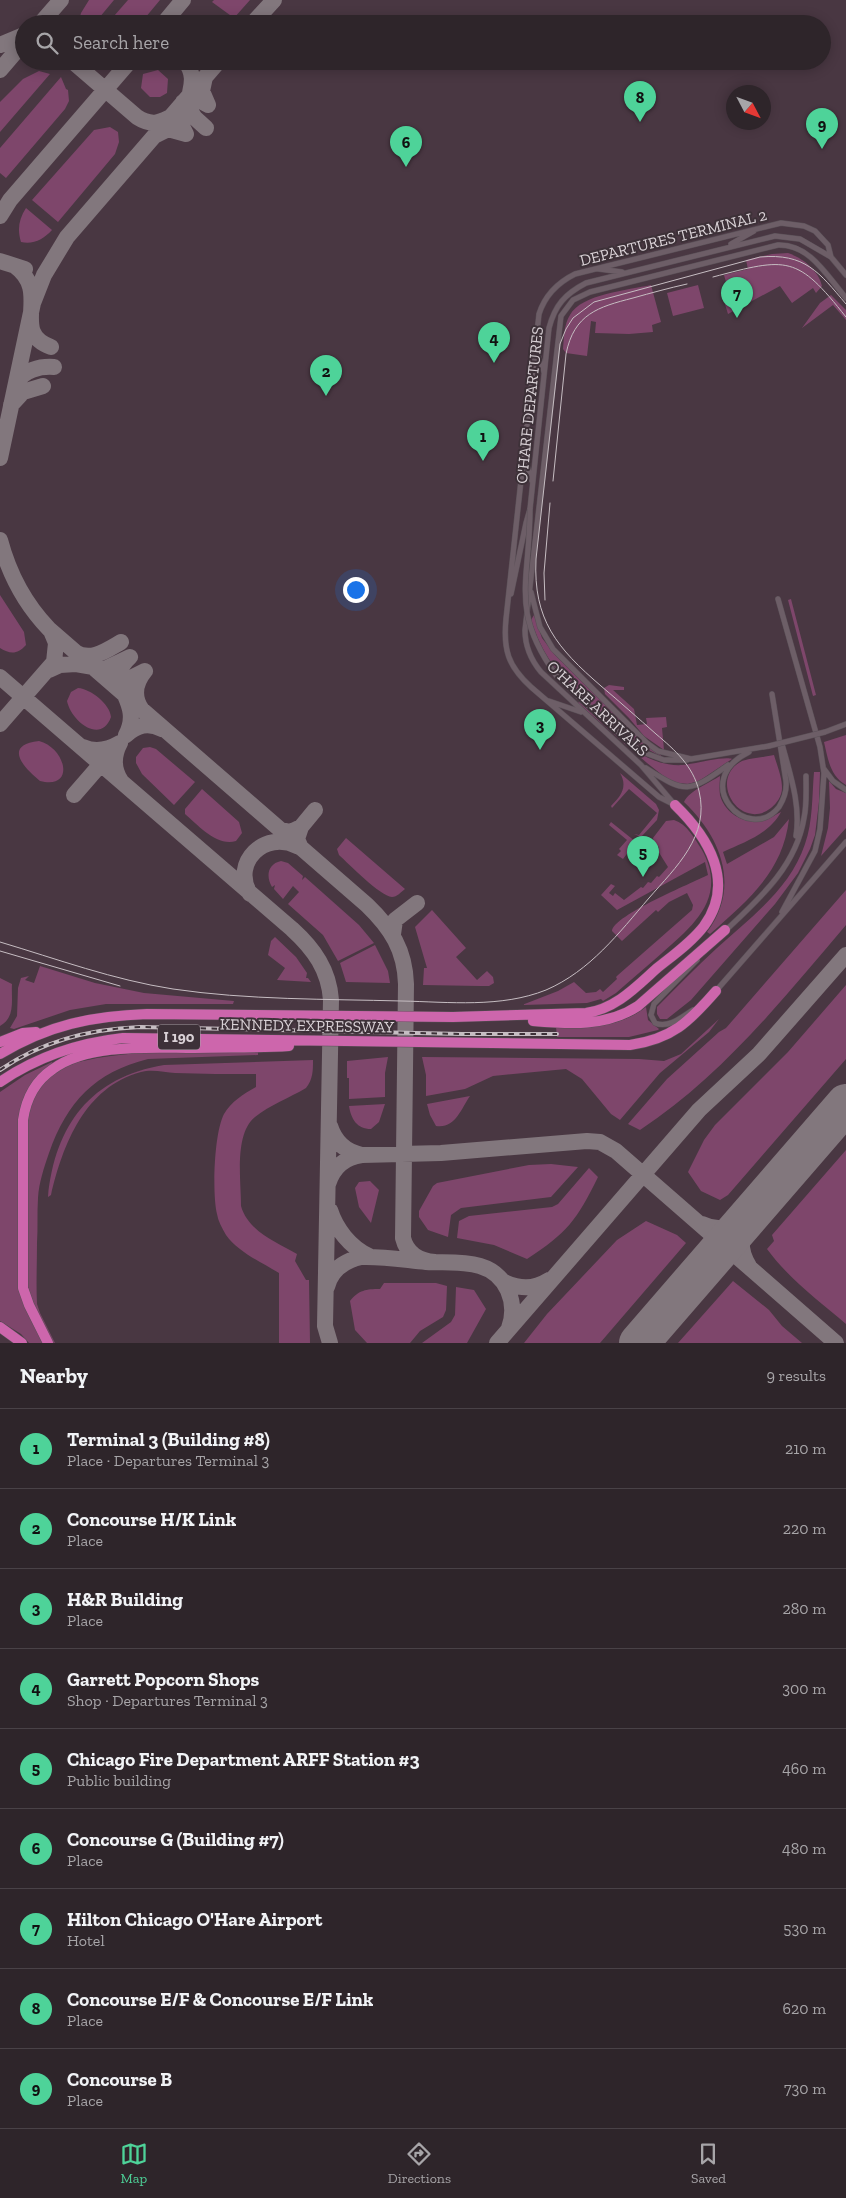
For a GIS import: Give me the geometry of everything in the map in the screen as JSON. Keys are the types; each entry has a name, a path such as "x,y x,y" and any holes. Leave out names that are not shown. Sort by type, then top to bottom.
{"highway":[{"path":"482,1017 586,1013 604,1009 618,1001 699,932 713,908 718,887 717,871 712,853 702,836 675,805"},
{"path":"482,1017 541,1022 591,1022 615,1018 638,1006 725,930"},
{"name":"KENNEDY EXPRESSWAY","path":"0,1082 32,1063 57,1052 78,1045 123,1038 623,1045 645,1042 672,1032 696,1014 716,991"},
{"name":"KENNEDY EXPRESSWAY","path":"0,1054 45,1031 82,1020 114,1015 482,1017"},
{"path":"0,1042 23,1033 45,1031"},
{"path":"48,1343 26,1298 22,1265 24,1120 31,1094 45,1075 72,1059 98,1052 137,1048 263,1047 367,1042"},
{"path":"0,1327 22,1343"}],"street":[{"name":"DEPARTURES TERMINAL 2","path":"534,347 539,314 552,290 566,278 594,268 781,223 804,226 815,231 828,245 831,257"},
{"path":"725,247 761,227"},
{"name":"O'HARE DEPARTURES","path":"506,619 530,509 549,328 552,316 563,298 572,290 586,283 775,236 788,236 800,239 831,257"},
{"name":"O'HARE ARRIVALS","path":"675,805 641,765 541,672 530,655 525,630 531,590 559,322 569,304 578,297 599,289 778,245 796,247 806,253 846,298"},
{"path":"831,257 846,275"},
{"path":"594,268 625,272"},
{"path":"534,347 545,374"},
{"path":"534,347 505,644 511,663 522,678 544,699 658,797 675,805"},
{"path":"523,452 533,483"},
{"path":"530,509 524,591 525,611 538,648 556,676 640,751 664,760 691,760 770,746 825,732 846,724"},
{"path":"531,590 540,628 553,649 647,743 658,750 691,760"},
{"path":"772,927 815,850 820,829 824,769 778,599"},
{"path":"736,760 726,772 723,782 723,796 729,806 739,814 750,818 761,818 775,811 784,798 786,786 772,694"},
{"path":"544,699 586,714"},
{"path":"777,722 795,795 798,816 797,834 790,858"},
{"path":"833,729 846,729"},
{"path":"641,765 672,784 691,787 704,783 736,760 759,748"},
{"path":"824,769 833,781 846,790"},
{"path":"806,776 804,821 790,858 769,889 725,930 654,1004 651,1011 655,1023 661,1025 673,1022 695,1008 716,991 846,842"}],"shaded area":[{"path":"0,0 846,0 846,1343 0,1343"},
{"path":"89,0 114,0 102,15 80,15"},
{"path":"128,0 160,0 148,15 115,15"},
{"path":"214,0 250,0 237,15 230,15 212,2"},
{"path":"158,70 168,79 167,93 160,97 150,97 141,88 143,74"},
{"path":"39,71 50,74 0,132 0,102 23,79"},
{"path":"61,77 68,90 69,101 65,109 6,178 0,173 0,148"},
{"path":"110,127 118,132 119,142 115,154 58,222 32,200 94,130"},
{"path":"26,208 52,230 42,239 30,243 21,242 19,233 20,220"},
{"path":"788,253 805,262 818,275 822,286 816,293 813,288 792,303 780,286 728,314 724,301 731,299 724,275 748,269 746,260 772,254"},
{"path":"651,285 661,322 652,325 653,332 629,334 595,333 596,322 591,321 587,356 566,353 563,349 565,327 570,315 576,308 584,302 606,294"},
{"path":"698,285 704,308 673,316 667,293"},
{"path":"831,295 846,310 846,320 833,305 802,328 820,303"},
{"path":"0,595 24,632 26,645 16,652 0,648"},
{"path":"791,599 816,695 813,696 788,600"},
{"path":"534,615 542,638 555,655 645,744 662,756 649,750 618,729 572,687 548,657 540,642 531,620"},
{"path":"609,685 624,687 624,690 613,690 634,709 637,725 647,724 646,718 666,717 667,727 662,728 664,750 644,736 605,694 604,688"},
{"path":"78,688 94,694 104,702 110,712 111,717 106,725 100,729 94,730 87,727 74,716 70,709 67,701 71,692"},
{"path":"578,703 626,744 653,760 683,765 716,759 732,759 699,781 688,784 677,783 666,778 647,763"},
{"path":"846,735 846,785 833,772 828,761 824,742"},
{"path":"39,741 56,751 61,759 63,774 59,780 51,782 40,781 23,763 19,752 22,747 28,743"},
{"path":"150,747 156,749 195,782 174,805 142,774 136,763 136,757 143,748"},
{"path":"774,755 782,784 779,799 771,808 759,814 748,813 739,808 732,800 728,790 727,779 732,769 742,761"},
{"path":"814,772 820,772 815,835 798,873 775,904 691,1000 667,1019 660,1019 657,1014 657,1007 702,962 756,913 780,889 790,875 808,836"},
{"path":"620,773 656,804 659,810 657,820 641,837 634,834 639,835 657,813 629,789 612,808 611,806 618,799 623,787"},
{"path":"720,776 720,795 726,808 731,813 743,819 757,821 768,819 781,812 776,820 763,832 723,852 727,864 774,837 789,819 779,855 771,870 750,897 710,934 707,932 717,915 723,898 724,880 722,863 717,847 708,831 684,802 695,791"},
{"path":"829,781 836,789 846,793 846,828 821,856 828,828 830,808"},
{"path":"202,789 239,822 242,833 236,841 222,841 215,838 185,814 185,809"},
{"path":"674,820 690,832 702,850 709,867 711,882 709,896 704,909 696,920 616,993 603,1001 601,999 587,1003 522,1005 558,991 574,982 586,993 596,992 600,989 603,992 617,979 618,975 692,910 693,905 687,893 669,902 658,912 656,910 622,941 612,931 616,924 639,908 708,875 705,862 617,910 601,895 611,884 615,886 609,893 613,896 615,893 624,900 641,887 643,888 648,882 651,883 657,876 659,877 668,867 658,851 659,847 654,844 653,838 666,821"},
{"path":"611,822 636,842 623,859 617,855 621,851 619,849 627,840 609,825"},
{"path":"346,838 405,889 392,897 380,891 365,879 339,855 337,849"},
{"path":"281,861 288,863 303,876 302,880 305,877 359,925 374,943 338,961 323,935 288,904 299,892 293,886 283,899 274,889 275,885 272,887 269,879 270,868"},
{"path":"846,890 846,925 750,1035 698,1086 670,1109 640,1130 628,1124 667,1079 719,1032 726,1028"},
{"path":"432,910 466,948 456,957 477,980 487,971 493,977 494,983 489,986 423,985 424,968 427,968 415,927"},
{"path":"275,937 296,957 307,973 306,978 311,982 277,980 285,968 268,955 271,941"},
{"path":"375,945 388,971 390,983 346,982 340,963"},
{"path":"40,966 95,983 144,993 234,1001 233,1004 106,1004 70,1010 14,1029 10,1028 17,1016 18,988 21,978 29,976 25,980 34,983"},
{"path":"0,978 12,984 12,1002 11,1013 0,1026"},
{"path":"846,985 846,1059 728,1195 720,1200 701,1191 688,1172 704,1140 715,1125 788,1052"},
{"path":"646,1007 648,1020 658,1030 629,1037 557,1037 556,1027 614,1023 636,1014"},
{"path":"719,1019 709,1032 660,1073 620,1120 611,1114 582,1079 566,1069 493,1076 465,1089 426,1096 426,1075 422,1057 639,1059 664,1061 681,1054"},
{"path":"157,1052 258,1052 258,1055 148,1059 113,1072 98,1081 74,1104 56,1135 49,1153 38,1198 37,1304 55,1343 52,1343 31,1300 27,1283 27,1122 31,1106 42,1085 53,1074 64,1067 97,1058"},
{"path":"388,1057 385,1073 385,1097 349,1099 347,1061"},
{"path":"313,1060 312,1075 306,1088 267,1109 255,1117 248,1125 241,1146 240,1158 241,1206 245,1215 256,1229 264,1235 297,1254 295,1261 306,1280 309,1280 310,1343 279,1343 279,1273 250,1256 231,1241 220,1224 215,1204 216,1148 221,1123 224,1114 230,1106 242,1095 256,1087 256,1074 149,1071 141,1072 122,1080 105,1090 91,1104 70,1138 62,1156 51,1195 48,1197 52,1171 59,1148 69,1127 81,1108 97,1093 116,1081 138,1071 164,1065"},
{"path":"52,1062 53,1064 27,1093 18,1278 44,1343 29,1343 21,1334 0,1321 0,1092 25,1075"},
{"path":"470,1096 453,1121 443,1126 436,1126 427,1104"},
{"path":"385,1104 379,1122 371,1129 358,1125 351,1115 349,1106"},
{"path":"846,1150 846,1324 794,1280 767,1249 774,1241 772,1235"},
{"path":"551,1164 578,1167 551,1197 461,1208 451,1215 448,1237 428,1230 419,1217 419,1211 433,1186 437,1183 529,1165"},
{"path":"589,1168 598,1177 577,1215 562,1233 527,1259 494,1245 457,1238 459,1221 469,1216 552,1207 558,1204"},
{"path":"370,1181 379,1190 371,1223 359,1207 355,1188 359,1182"},
{"path":"646,1221 677,1235 686,1243 600,1343 524,1343 547,1314 617,1240"},
{"path":"733,1281 769,1310 782,1326 802,1343 678,1343"},
{"path":"384,1283 436,1283 447,1286 446,1310 443,1317 420,1331 410,1343 367,1343 355,1330 350,1301 363,1291 380,1289"},
{"path":"456,1287 474,1290 486,1309 467,1343 422,1343 451,1322 455,1315"}],"taxiway":[{"path":"48,15 61,0"},
{"path":"170,15 183,0"},
{"path":"260,15 274,0"},
{"path":"0,45 15,39"},
{"path":"0,70 15,52"},
{"path":"82,70 137,117 154,123 179,114 186,114 195,118 190,111 189,104 192,84 190,70"},
{"path":"0,216 10,200 122,70"},
{"path":"0,458 33,303 44,275 67,237 211,70"},
{"path":"183,102 196,100 208,105 202,91 205,77"},
{"path":"156,135 168,129 186,134 178,118 180,106"},
{"path":"195,118 206,128"},
{"path":"0,261 25,269"},
{"path":"15,266 25,277 30,288 33,332 39,340 51,347"},
{"path":"16,383 28,372 43,367 54,367"},
{"path":"11,405 23,392 43,386"},
{"path":"0,540 13,577 25,599 49,629 367,905 390,931 400,950 406,984 403,1238 407,1248 414,1256 435,1262"},
{"path":"0,724 54,662 56,643 51,631"},
{"path":"75,652 87,656 99,654 121,642"},
{"path":"49,670 60,665 76,664 105,669 130,657 122,666 119,675 130,712 130,723 126,735 134,729 147,725 162,729"},
{"path":"110,681 123,682 145,671 139,680 136,690 137,700 142,710"},
{"path":"0,677 292,929 307,944 324,970 330,989 331,1000 325,1326 330,1343"},
{"path":"83,747 102,750 120,743 115,762 116,772 121,781"},
{"path":"74,795 107,757"},
{"path":"301,827 315,810"},
{"path":"281,830 291,832 301,827 297,839 301,848"},
{"path":"250,894 245,882 245,871 248,861 254,852 273,842 285,842 297,846"},
{"path":"393,934 395,920 417,903"},
{"path":"497,1343 699,1110 759,1054 846,955"},
{"path":"330,1126 335,1137 346,1149 362,1155 441,1153 587,1141 600,1142 616,1151 836,1343"},
{"path":"328,1184 340,1164 350,1158 362,1155"},
{"path":"330,1210 336,1224 345,1237 356,1248 369,1256"},
{"path":"702,1224 715,1228 727,1227 751,1214"},
{"path":"749,1266 743,1253 742,1240 744,1227 751,1214"},
{"path":"327,1287 339,1267 361,1257 474,1264 489,1270 497,1276 508,1291 512,1309 509,1328"},
{"path":"502,1281 514,1286 532,1287 549,1280"}],"runway":[{"path":"639,1343 846,1104"}],"tram line":[{"path":"0,942 86,969 151,985 201,993 258,997 456,1003 493,1002 529,996 546,990 576,973 603,950 680,862 695,836 700,822 701,807 699,791 688,766 670,746 572,659 551,631 539,599 536,580 536,559 560,344 566,329 573,318 594,302 760,257 789,258 810,267 828,283 846,304"},
{"path":"713,277 759,266 789,266 802,272 815,282 846,317"},
{"path":"553,481 566,354 570,340 581,321 589,314 620,301 687,284"},
{"path":"545,600 544,573 550,503"},
{"path":"0,951 120,986"}],"railway":[{"path":"0,1070 33,1051 67,1038 121,1028 557,1034"}],"place":[{"name":"Concourse E/F & Concourse E/F Link","path":"640,122"},
{"name":"Concourse B","path":"822,149"},
{"name":"Concourse G (Building #7)","path":"406,167"},
{"name":"Hilton Chicago O'Hare Airport","path":"737,318"},
{"name":"Garrett Popcorn Shops","path":"494,363"},
{"name":"Concourse H/K Link","path":"326,396"},
{"name":"Terminal 3 (Building #8)","path":"483,461"},
{"name":"H&R Building","path":"540,750"},
{"name":"Chicago Fire Department ARFF Station #3","path":"643,877"}]}
